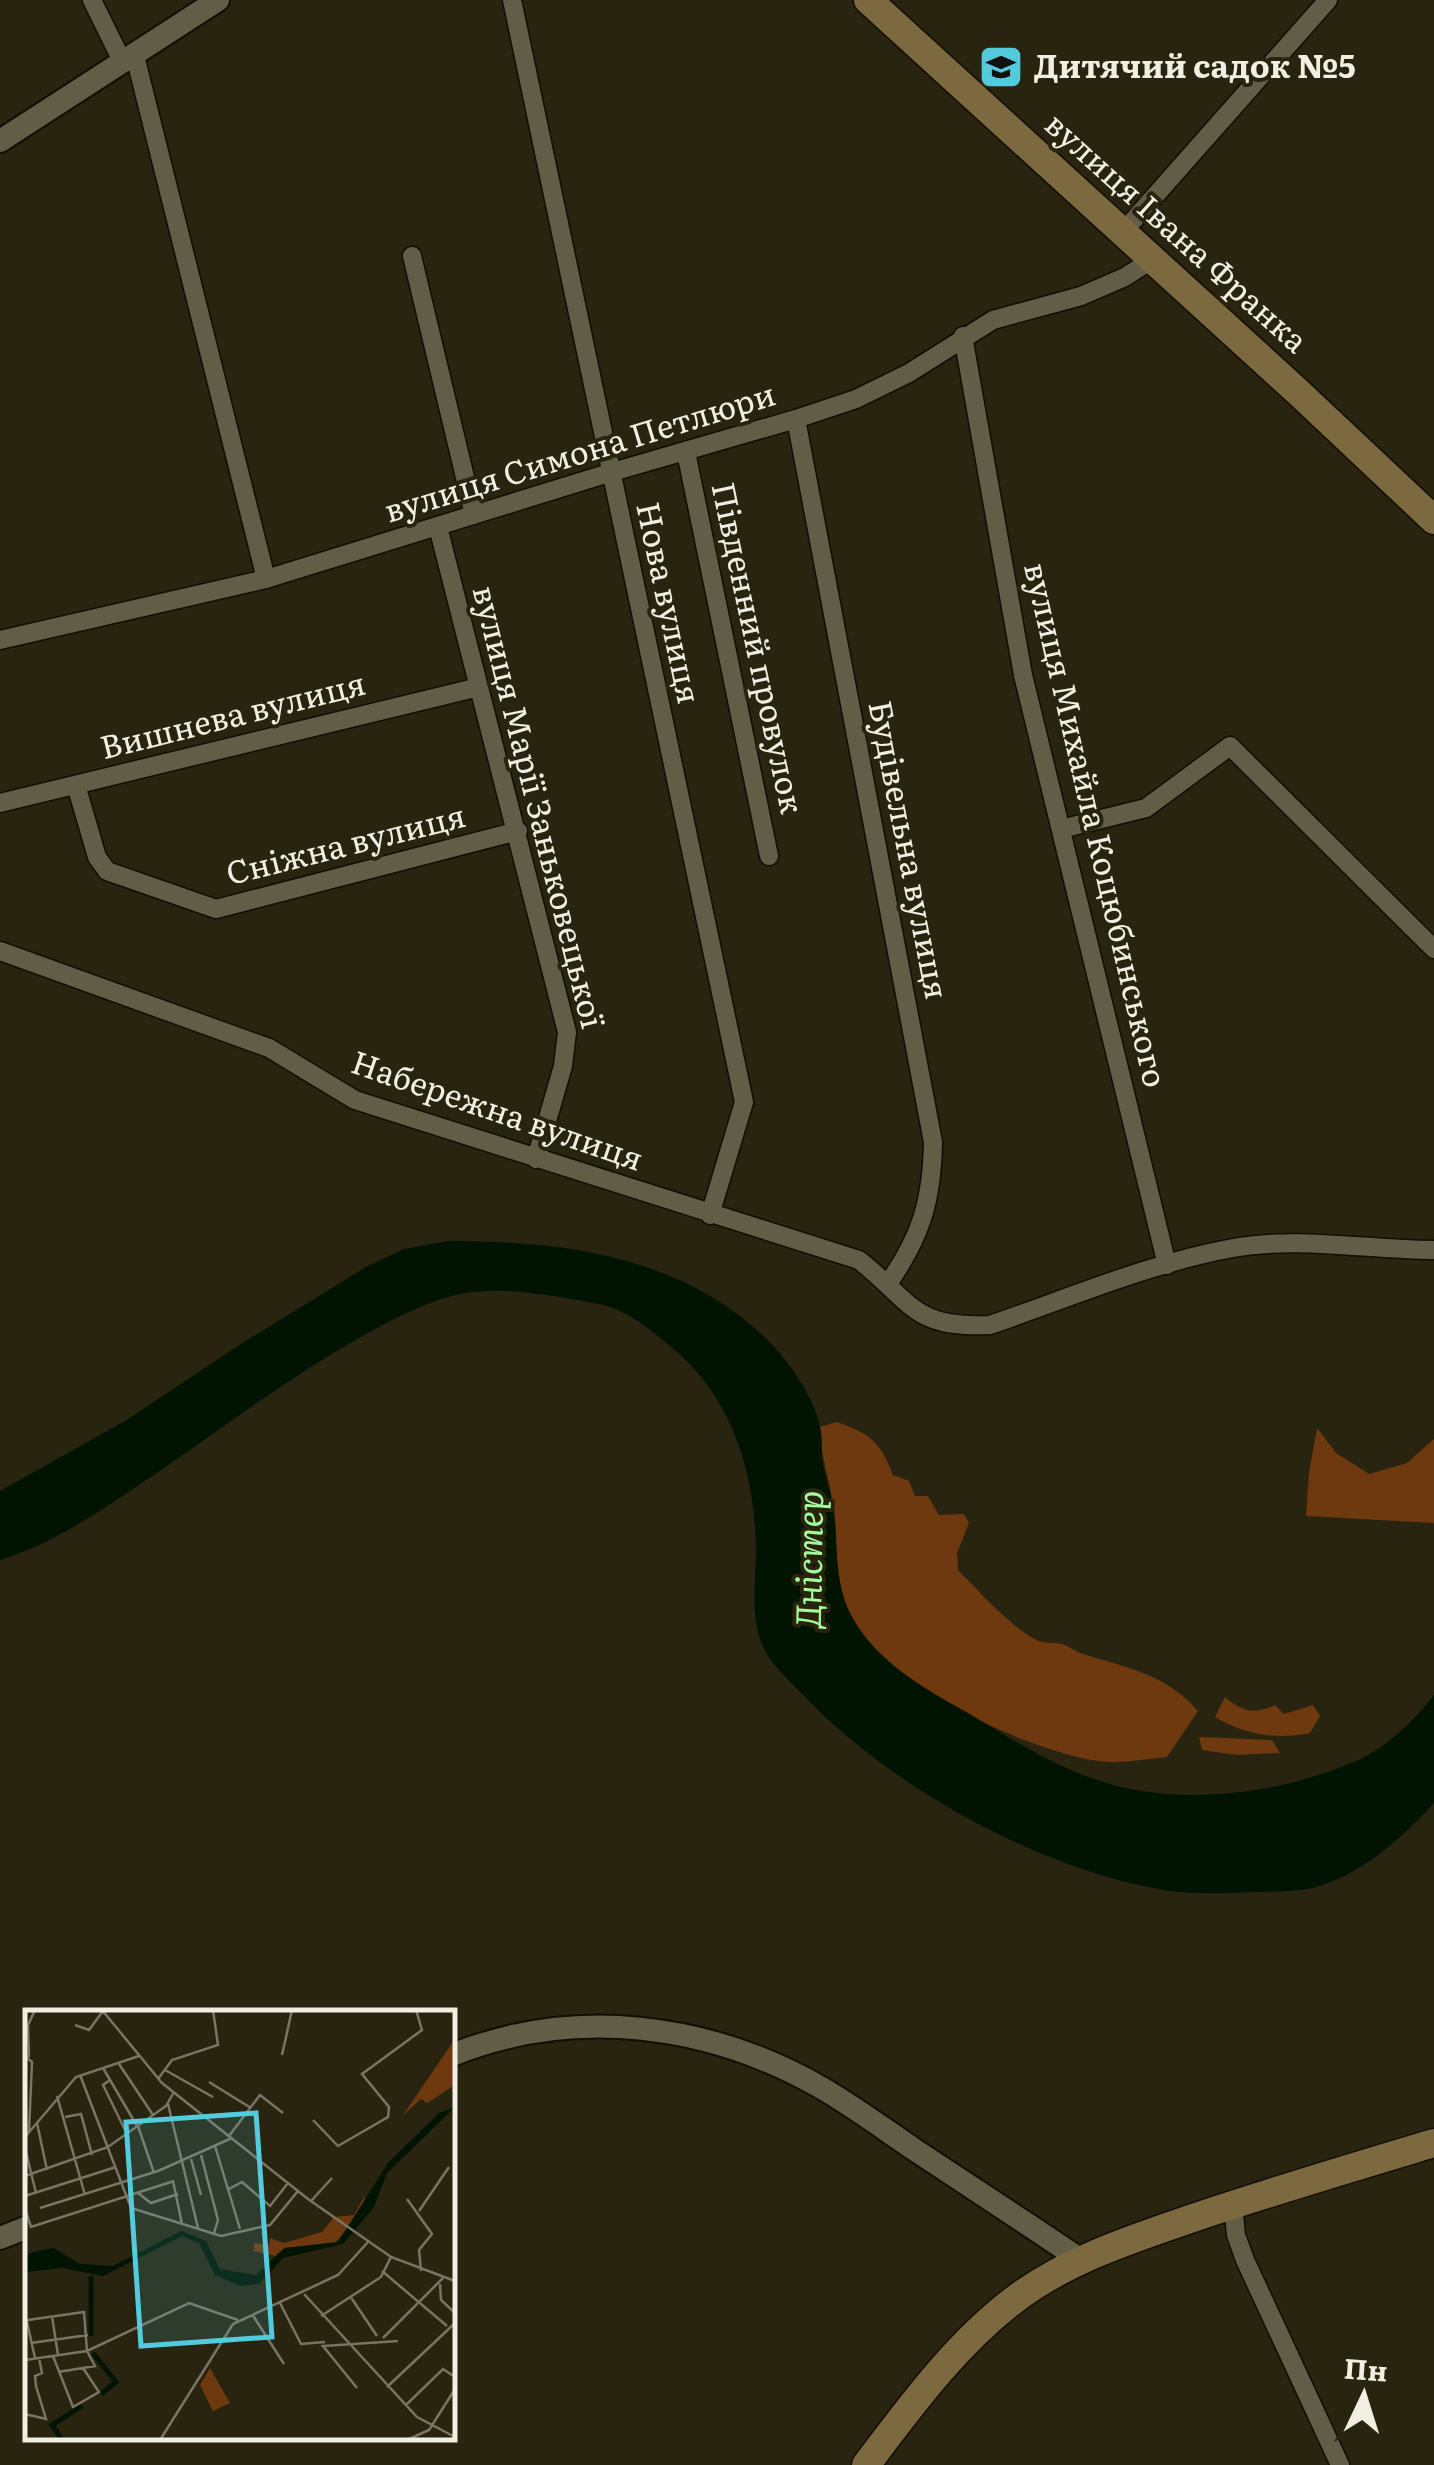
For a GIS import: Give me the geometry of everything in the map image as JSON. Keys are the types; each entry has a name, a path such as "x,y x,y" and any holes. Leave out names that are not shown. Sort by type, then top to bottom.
{"main road":[{"name":"вулиця Івана Франка","path":"868,0 1434,520"},
{"path":"866,2465 915,2400 975,2336 1015,2300 1082,2260 1233,2204 1434,2143"}],"street":[{"path":"92,0 128,56 266,579"},
{"path":"3,131 218,0"},
{"name":"Нова вулиця","path":"512,0 744,1102 710,1215"},
{"path":"1124,232 1328,0"},
{"path":"412,256 474,515"},
{"name":"вулиця Симона Петлюри","path":"0,640 266,579 609,472 796,419 909,374 993,320 1081,296 1125,277 1153,259"},
{"name":"вулиця Михайла Коцюбинського","path":"964,336 1023,675 1167,1265"},
{"name":"Будівельна вулиця","path":"796,419 933,1142 932,1174 920,1230 887,1284"},
{"name":"Південний провулок","path":"686,452 769,856"},
{"name":"вулиця Марії Заньковецької","path":"438,528 567,1032 563,1066 536,1159"},
{"name":"Вишнева вулиця","path":"0,803 479,687"},
{"path":"1061,830 1146,808 1230,746 1434,949"},
{"name":"Сніжна вулиця","path":"76,784 97,857 107,871 216,909 518,831"},
{"name":"Набережна вулиця","path":"0,951 270,1048 354,1100 859,1260 912,1310 933,1320 960,1326 990,1325 1167,1265"},
{"path":"1167,1265 1234,1248 1275,1244 1434,1250"},
{"path":"455,2055 511,2036 611,2026 701,2038 746,2052 819,2087 1082,2260"},
{"path":"1233,2204 1236,2235 1245,2260 1340,2465"},
{"path":"0,2238 25,2228"}],"shaded area":[{"path":"837,1422 872,1440 893,1475 909,1481 915,1496 928,1496 939,1515 964,1514 969,1523 957,1553 958,1570 1018,1628 1039,1641 1062,1644 1159,1680 1198,1711 1167,1757 1098,1761 1034,1743 962,1712 898,1669 873,1645 847,1607 840,1580 834,1509 820,1427"},
{"path":"1317,1428 1336,1453 1369,1474 1407,1463 1434,1439 1434,1523 1306,1516"},
{"path":"1225,1697 1243,1709 1255,1711 1275,1705 1284,1714 1313,1705 1320,1716 1310,1733 1261,1734 1215,1717"},
{"path":"1199,1737 1272,1740 1280,1753 1236,1755 1202,1750"}],"water":[{"name":"Дністер","path":"449,1241 532,1244 614,1258 691,1286 760,1333 797,1376 817,1415 833,1509 840,1584 847,1608 863,1635 904,1674 1019,1744 1073,1771 1140,1791 1234,1793 1296,1782 1354,1762 1398,1733 1434,1695 1434,1803 1364,1865 1313,1888 1285,1891 1164,1890 1068,1864 971,1820 881,1763 841,1731 772,1662 756,1620 755,1527 747,1472 739,1445 715,1396 678,1353 641,1323 610,1307 565,1298 512,1291 477,1292 446,1297 407,1313 297,1376 79,1523 33,1548 0,1560 0,1491 125,1421 366,1267 404,1249"}],"place":[{"name":"Дитячий садок №5","path":"1001,67"}]}
